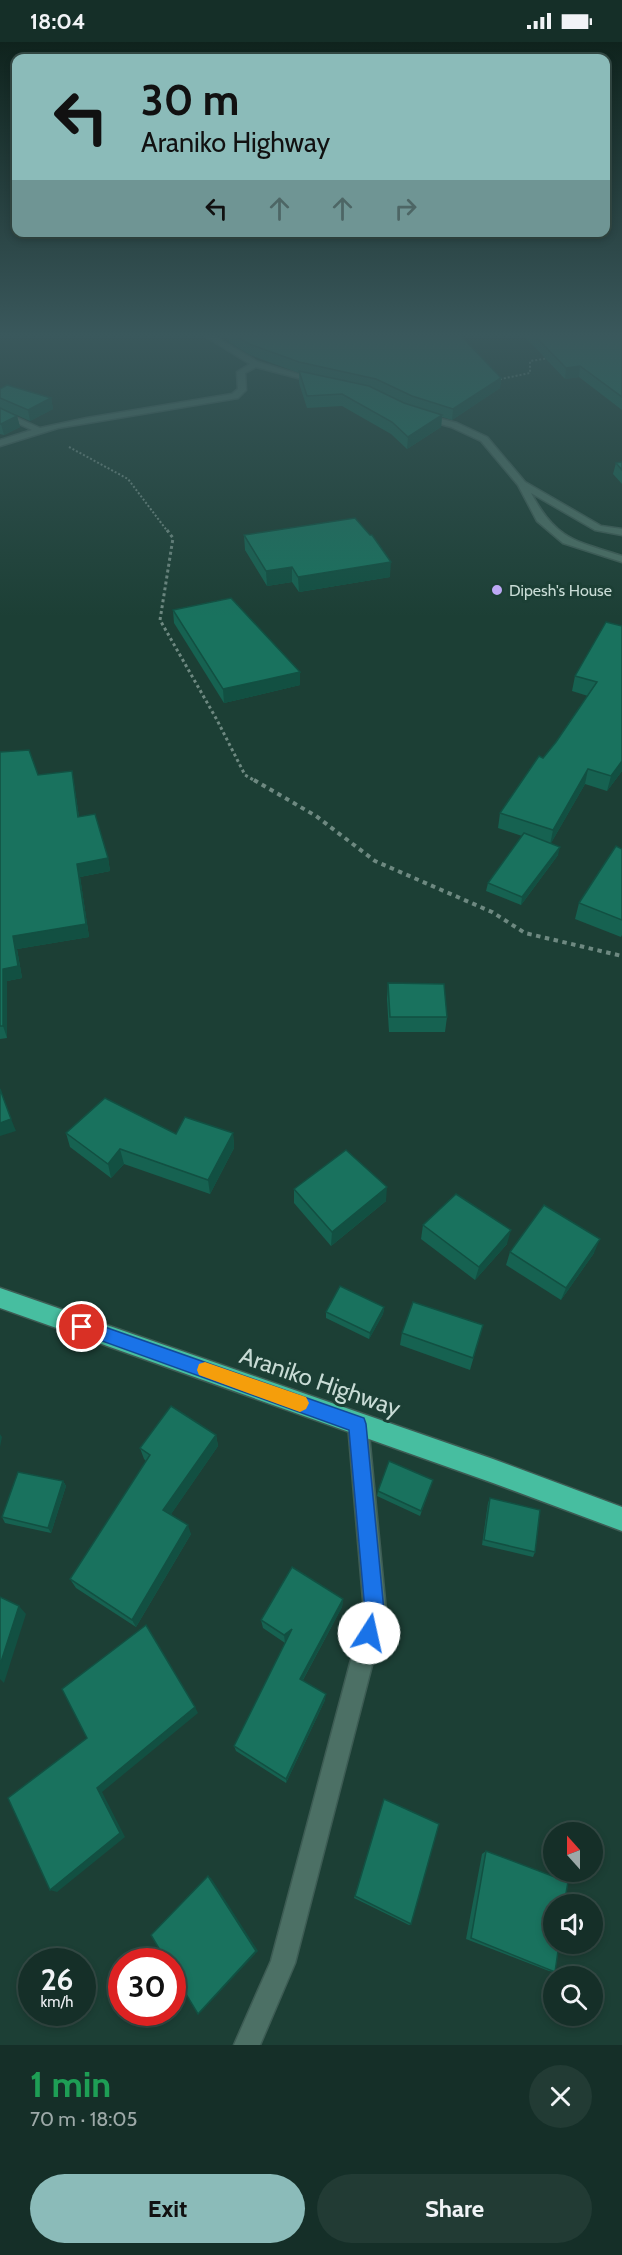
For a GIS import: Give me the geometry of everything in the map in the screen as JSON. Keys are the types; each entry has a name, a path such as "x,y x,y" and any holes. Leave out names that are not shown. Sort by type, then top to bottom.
{"highway":[{"name":"Araniko Highway","path":"0,1298 622,1519"}],"street":[{"path":"0,443 36,429"},
{"path":"463,429 483,439 522,484 540,519 551,530 566,541 622,559"},
{"path":"522,484 598,528 622,532"},
{"path":"248,2045 283,1964 375,1611 358,1424"}],"path":[{"path":"38,429 128,479 173,538 160,620 218,720 245,775 316,816 375,861 492,912 525,933 622,956"}],"building":[{"path":"400,429 420,429 408,437"},
{"path":"622,462 622,470 616,463"},
{"path":"355,518 372,535 391,562 298,577 292,567 266,571 244,535"},
{"path":"231,598 300,672 223,689 173,610"},
{"path":"606,622 622,626 622,761 611,776 588,769 553,830 500,813 539,756 543,758 556,742 597,682 575,676"},
{"path":"29,750 38,775 72,771 78,817 95,814 108,858 77,864 86,924 13,936 18,966 3,969 3,1026 0,1026 0,752"},
{"path":"524,833 560,847 522,897 488,883"},
{"path":"616,846 622,849 622,920 579,903"},
{"path":"388,983 444,984 447,1017 390,1017"},
{"path":"0,1089 11,1119 0,1123"},
{"path":"105,1098 176,1134 185,1117 233,1133 208,1180 120,1149 108,1164 66,1133"},
{"path":"346,1150 387,1187 332,1232 294,1189"},
{"path":"456,1194 511,1230 479,1267 423,1225"},
{"path":"544,1205 600,1239 566,1288 510,1252"},
{"path":"340,1286 384,1307 370,1333 326,1312"},
{"path":"413,1302 483,1325 473,1358 402,1333"},
{"path":"171,1406 216,1435 163,1510 188,1525 132,1620 70,1579 150,1455 140,1448"},
{"path":"389,1461 433,1480 421,1511 378,1491"},
{"path":"18,1472 63,1481 48,1528 2,1517"},
{"path":"490,1498 540,1510 535,1552 484,1540"},
{"path":"292,1567 343,1599 300,1679 326,1694 286,1779 234,1746 292,1629 284,1635 261,1620"},
{"path":"0,1597 19,1606 0,1665"},
{"path":"146,1625 195,1707 97,1788 120,1833 50,1890 8,1798 87,1738 62,1689"},
{"path":"384,1799 439,1824 411,1924 355,1896"},
{"path":"486,1851 543,1873 543,1882 568,1882 566,1894 543,1894 543,1954 558,1954 556,1966 543,1967 471,1938"},
{"path":"208,1876 256,1951 198,2014 186,1994 186,1948 159,1948 151,1935"}],"slow traffic":[{"path":"205,1370 300,1403"}],"place":[{"name":"Dipesh's House","path":"497,590"}],"route":[{"path":"82,1327 358,1424 375,1611 369,1633"}]}
